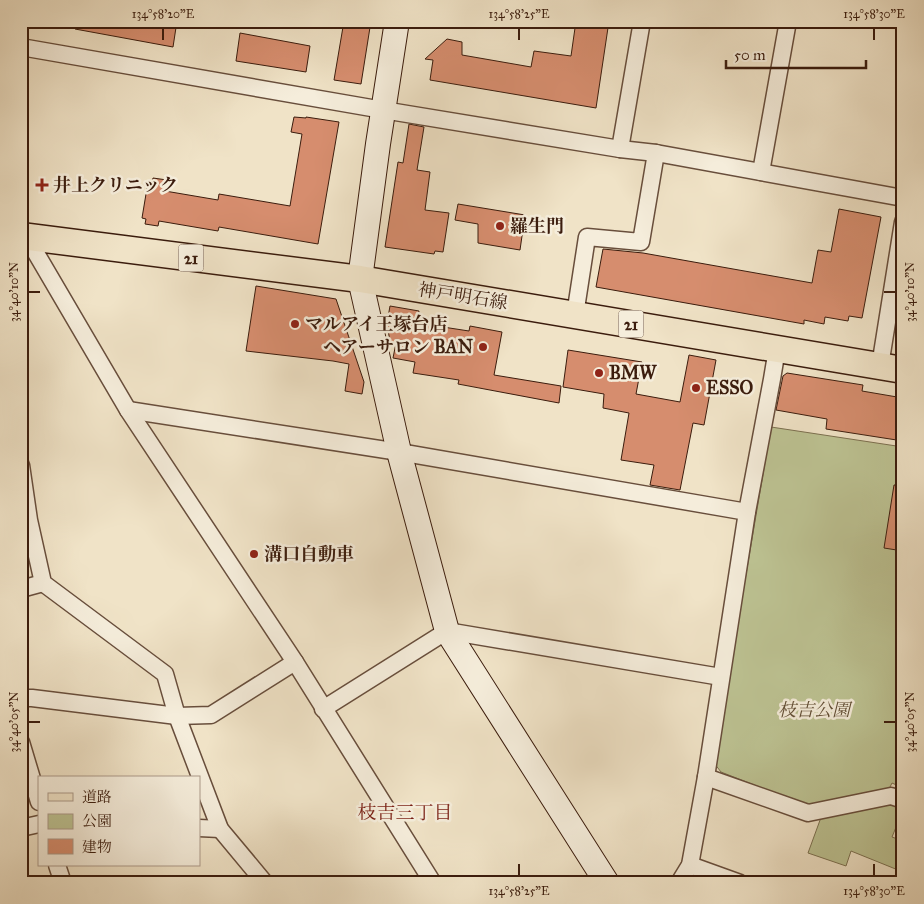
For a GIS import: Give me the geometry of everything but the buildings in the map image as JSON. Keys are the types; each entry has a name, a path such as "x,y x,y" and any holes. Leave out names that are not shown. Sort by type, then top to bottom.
{"main road":[{"name":"神戸明石線","path":"23,236 360,279 891,368"}],"street":[{"path":"397,21 360,279 399,452 447,631 607,883"},
{"path":"620,149 642,21"},
{"path":"761,172 788,21"},
{"path":"21,47 383,110 620,149 656,153 903,198"},
{"path":"575,315 586,237 641,242 656,153"},
{"path":"891,368 903,222"},
{"path":"23,236 128,410 295,662 433,883"},
{"path":"679,883 690,865 706,777 747,512 777,349"},
{"path":"128,410 399,452 747,512"},
{"path":"21,465 29,520 43,583 165,674 177,716 200,776"},
{"path":"21,588 43,583"},
{"path":"323,709 447,631 721,677"},
{"path":"21,698 177,716 211,715 295,662"},
{"path":"21,742 38,799"},
{"path":"200,776 220,829 264,883"},
{"path":"706,777 808,813 891,796 903,800"},
{"path":"21,828 38,824"},
{"path":"200,828 220,829"},
{"path":"690,865 740,883"},
{"path":"57,866 62,883"}],"green space":[{"name":"枝吉公園","path":"771,427 903,447 903,788 892,783 884,799 903,806 892,837 903,841 903,872 851,851 846,866 808,853 823,812 721,772 714,763"}],"place":[{"name":"井上クリニック","path":"42,185"},
{"name":"羅生門","path":"500,226"},
{"name":"マルアイ王塚台店","path":"295,324"},
{"name":"ヘアーサロン BAN","path":"483,347"},
{"name":"BMW","path":"599,373"},
{"name":"ESSO","path":"696,388"},
{"name":"溝口自動車","path":"254,554"}],"district":[{"name":"枝吉三丁目","path":"405,812"}]}
